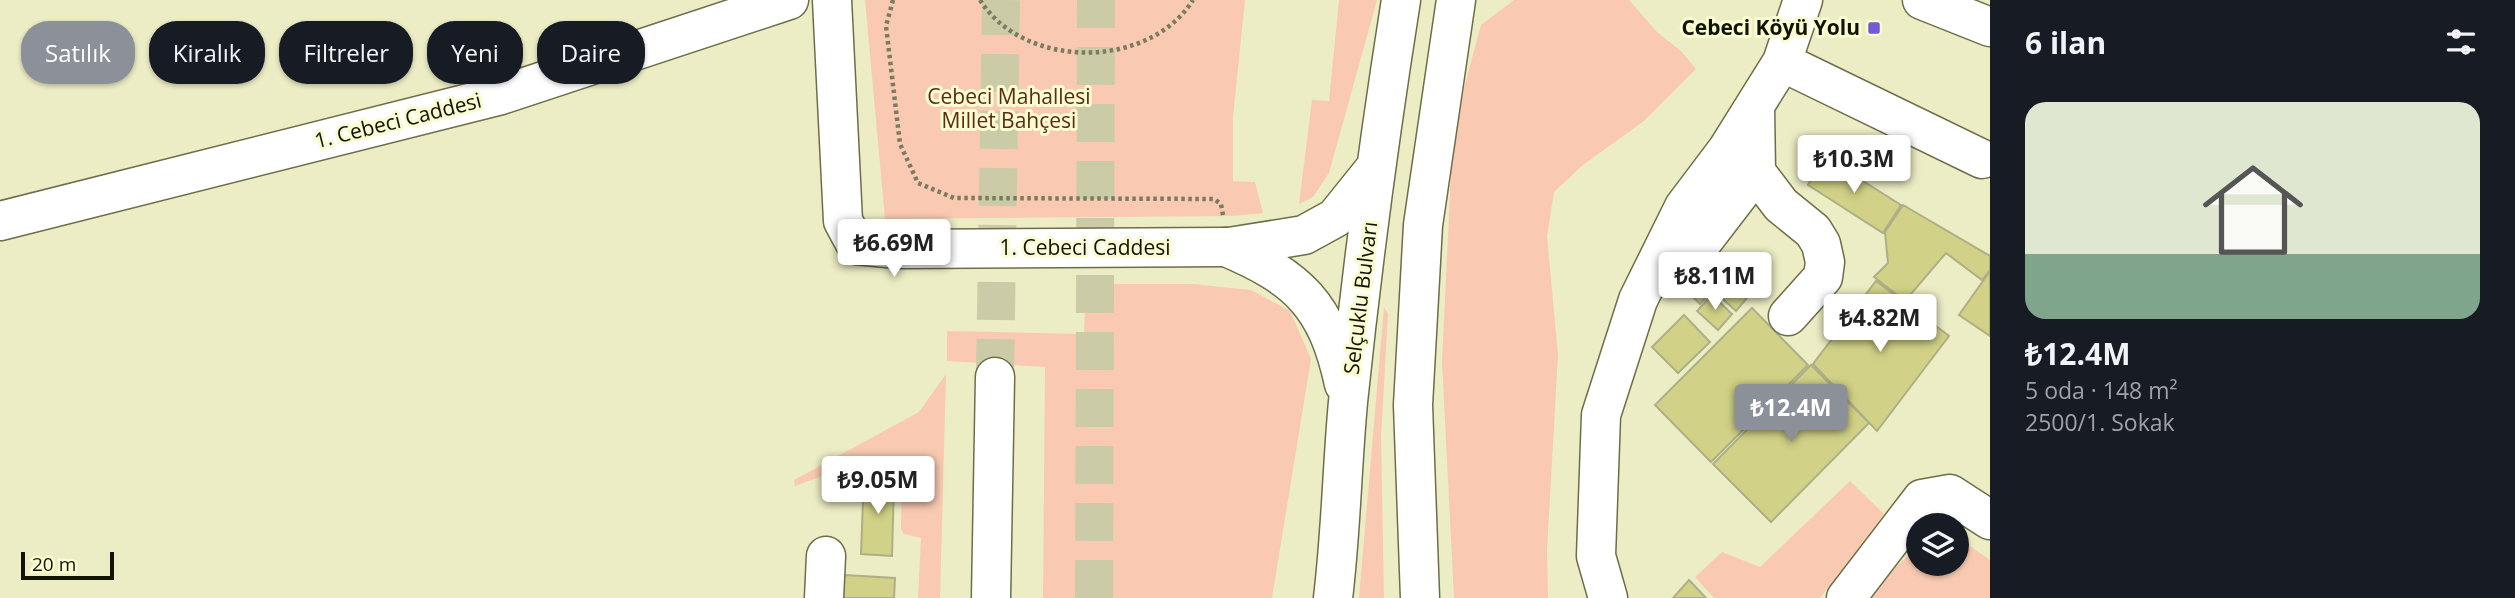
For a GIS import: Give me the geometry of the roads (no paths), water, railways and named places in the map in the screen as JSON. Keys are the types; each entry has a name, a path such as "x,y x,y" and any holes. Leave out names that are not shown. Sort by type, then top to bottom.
{"main road":[{"name":"1. Cebeci Caddesi","path":"0,221 501,95 789,0"},
{"name":"1. Cebeci Caddesi","path":"832,0 843,221 856,244 898,249 1226,247"},
{"name":"Selçuklu Bulvarı","path":"1333,598 1341,537 1348,403 1376,167 1401,0"},
{"path":"1420,598 1413,404 1423,225 1453,15 1475,0"},
{"path":"1608,598 1596,556 1601,415 1638,300 1684,207 1727,149 1782,62 1803,0"},
{"path":"1922,0 1990,26"},
{"path":"1782,62 1982,159"},
{"path":"1755,104 1756,172 1781,205 1813,230 1821,244 1825,262 1823,277 1788,316"},
{"path":"1226,247 1304,235 1335,218 1376,167"},
{"path":"1693,254 1756,172"},
{"path":"1226,247 1264,263 1293,283 1321,313 1338,357 1348,403"},
{"path":"991,598 995,377"},
{"path":"1846,598 1922,499 1950,494 1990,520"},
{"path":"824,598 826,556"}],"tunnel":[{"path":"995,377 1001,0"},
{"path":"1094,598 1096,0"}],"place":[{"name":"Cebeci Köyü Yolu","path":"1874,28"}],"park label":[{"name":"Cebeci Mahallesi Millet Bahçesi","path":"1009,109"}]}
